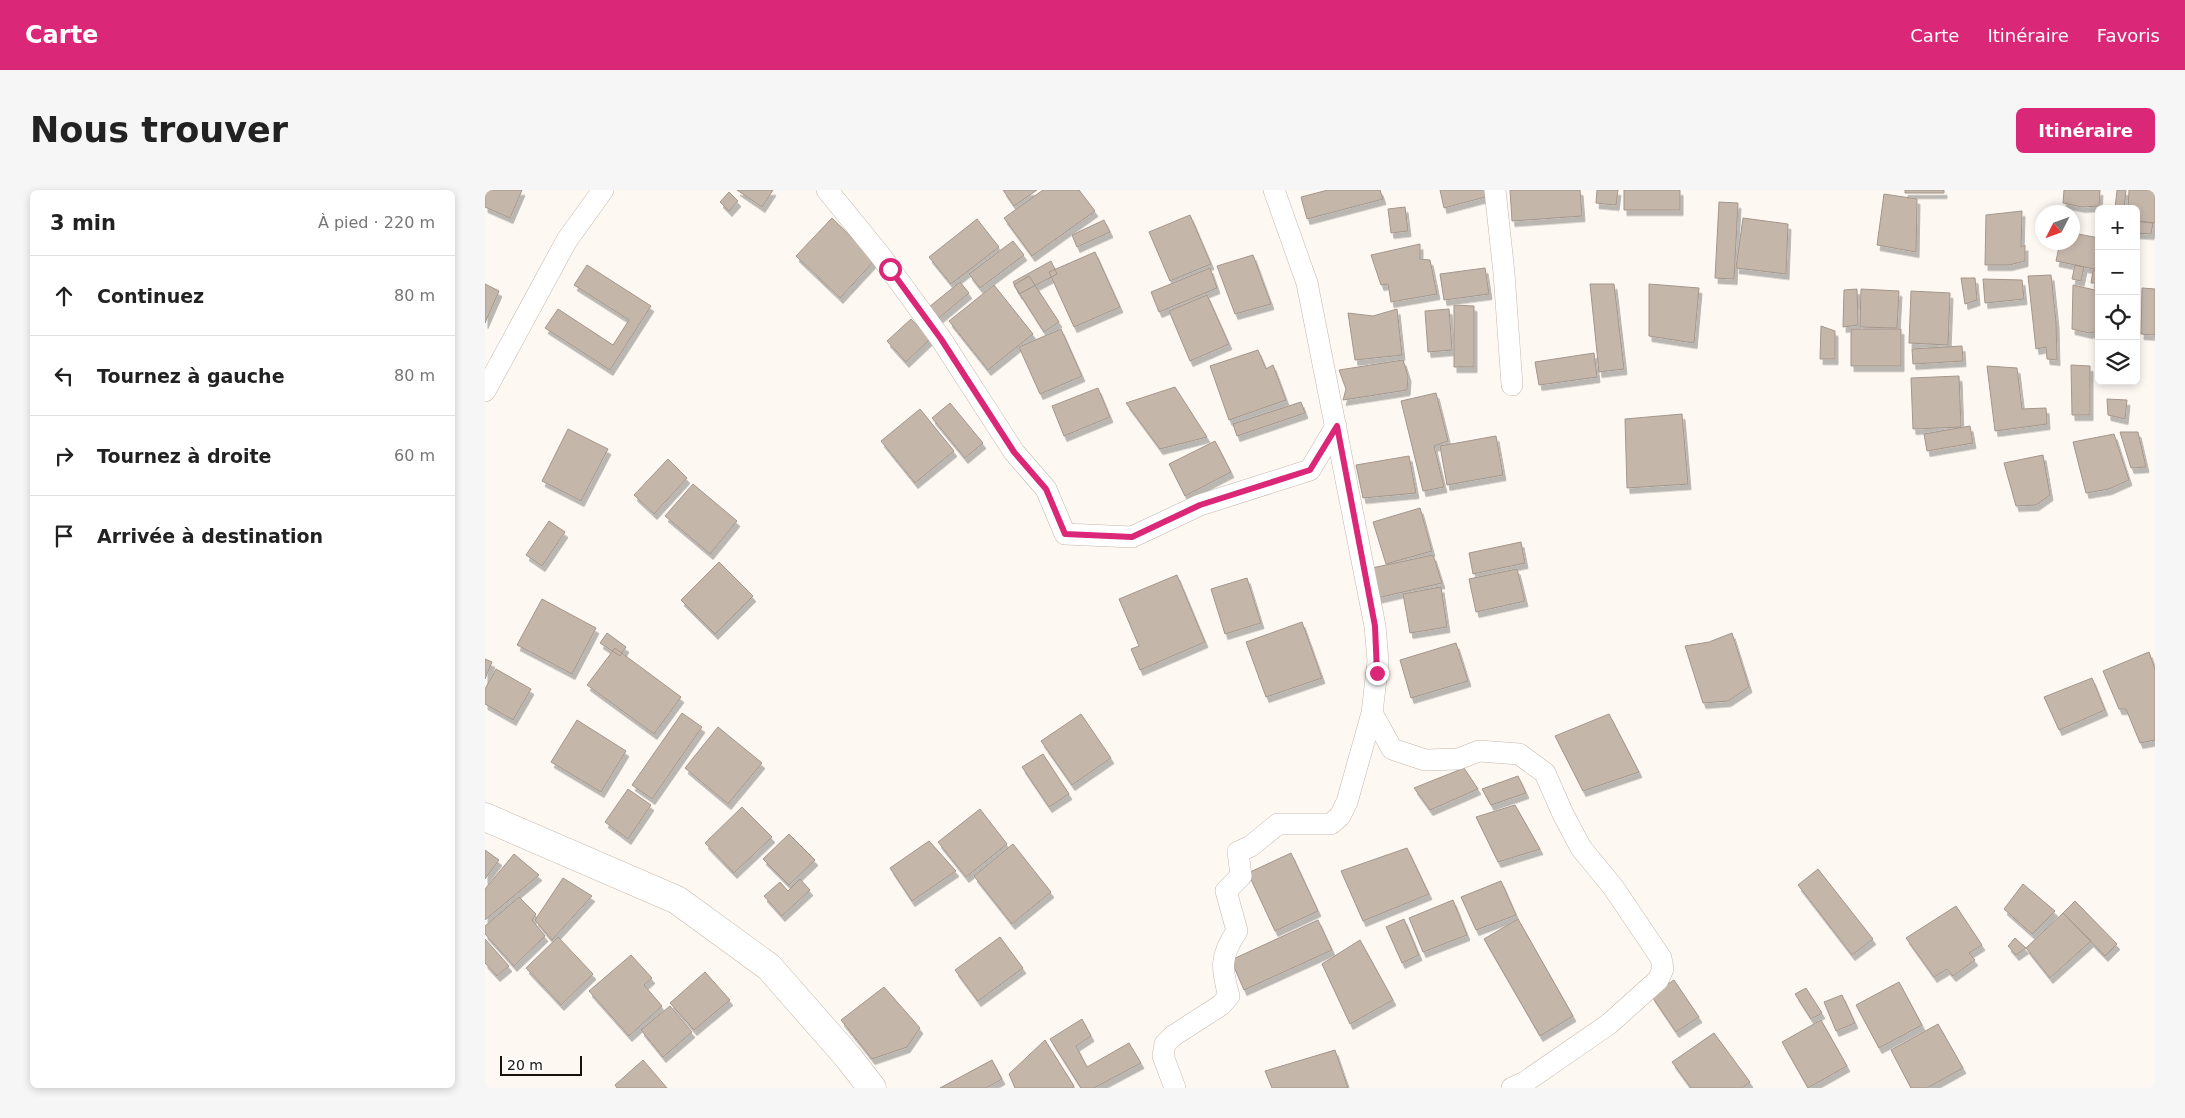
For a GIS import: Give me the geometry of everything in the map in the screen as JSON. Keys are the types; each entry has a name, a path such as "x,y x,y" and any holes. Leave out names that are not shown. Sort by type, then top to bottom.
{"street":[{"path":"485,391 567,240 603,190"},
{"path":"827,190 880,255 941,339 1014,452 1046,489 1065,534 1132,537 1200,505 1310,470 1337,426"},
{"path":"1175,1088 1163,1056 1165,1044 1173,1036 1215,1010 1229,996 1222,971 1229,944 1237,931 1226,891 1241,876 1237,852 1251,846 1278,824 1331,824 1340,816 1347,802 1372,713 1378,661 1375,626 1337,426 1307,283 1274,190"},
{"path":"1495,190 1505,273 1512,385"},
{"path":"1372,713 1392,749 1425,760 1459,759 1479,751 1519,754 1545,773 1563,814 1581,848 1613,886 1661,958 1663,969 1658,980 1609,1024 1525,1082 1512,1088"},
{"path":"485,817 677,900 769,967 873,1088"}],"building":[{"path":"485,190 522,190 510,218 485,207"},
{"path":"737,190 773,190 762,207"},
{"path":"1003,190 1037,190 1014,206"},
{"path":"1043,190 1079,190 1095,211 1032,256 1004,218"},
{"path":"1328,190 1380,190 1383,199 1307,219 1301,197"},
{"path":"1440,190 1488,190 1489,196 1444,208"},
{"path":"1510,190 1580,190 1582,216 1512,221"},
{"path":"1597,190 1618,190 1616,205 1596,203"},
{"path":"1624,190 1680,190 1680,210 1624,210"},
{"path":"1905,190 1944,190 1944,193 1905,193"},
{"path":"2064,190 2100,190 2099,205 2082,207 2080,205 2063,203"},
{"path":"2117,190 2126,190 2124,205 2115,205"},
{"path":"2129,190 2155,190 2155,223 2140,221 2140,205 2128,205"},
{"path":"729,192 738,201 729,211 720,202"},
{"path":"1884,194 1917,199 1916,252 1877,245"},
{"path":"1719,202 1738,203 1734,279 1715,278"},
{"path":"1405,207 1408,231 1391,233 1388,209"},
{"path":"2022,211 2021,247 2025,245 2025,261 2009,265 1985,265 1986,215"},
{"path":"1190,215 1211,264 1170,281 1149,232"},
{"path":"832,218 875,260 840,298 796,256"},
{"path":"1743,218 1788,224 1786,274 1736,268"},
{"path":"977,219 999,247 951,284 929,257"},
{"path":"1104,220 1110,232 1077,247 1072,235"},
{"path":"2140,221 2153,223 2151,234 2140,233"},
{"path":"2080,234 2095,237 2095,269 2056,261 2058,250 2080,250"},
{"path":"1013,241 1024,255 980,288 969,274"},
{"path":"1420,244 1420,259 1430,260 1437,294 1391,302 1388,284 1381,285 1371,255"},
{"path":"1095,252 1120,307 1074,327 1049,272"},
{"path":"1253,255 1271,304 1235,314 1217,266"},
{"path":"1051,261 1057,274 1019,294 1013,282"},
{"path":"587,265 651,306 610,370 545,328 558,309 613,345 629,320 574,285"},
{"path":"2075,265 2084,267 2081,281 2072,279"},
{"path":"1210,268 1217,288 1159,312 1151,292"},
{"path":"1485,268 1489,294 1444,300 1440,274"},
{"path":"2093,270 2095,270 2095,283 2091,283"},
{"path":"2051,275 2056,322 2057,360 2047,359 2046,347 2036,349 2028,276"},
{"path":"1029,276 1059,322 1044,332 1014,285"},
{"path":"1961,278 1975,278 1977,300 1965,304"},
{"path":"1983,279 2022,280 2024,299 1985,303"},
{"path":"960,282 969,293 939,318 929,307"},
{"path":"485,284 499,291 485,323"},
{"path":"1590,284 1614,284 1624,369 1599,372"},
{"path":"1649,284 1699,288 1694,343 1649,336"},
{"path":"994,285 1033,334 988,370 949,321"},
{"path":"2073,285 2095,290 2095,332 2089,333 2072,329"},
{"path":"2142,288 2155,289 2155,335 2141,334"},
{"path":"1857,289 1858,325 1843,327 1844,290"},
{"path":"1861,289 1899,291 1897,328 1860,327"},
{"path":"1911,291 1950,293 1948,345 1909,343"},
{"path":"1207,295 1229,344 1190,361 1169,311"},
{"path":"1454,305 1474,306 1474,367 1454,367"},
{"path":"1397,309 1402,355 1355,360 1348,313 1373,316"},
{"path":"1449,309 1452,350 1428,352 1425,311"},
{"path":"911,319 930,339 906,362 887,341"},
{"path":"1821,326 1835,331 1835,359 1820,359"},
{"path":"1061,329 1082,376 1040,394 1019,347"},
{"path":"1851,329 1901,329 1901,366 1851,366"},
{"path":"1962,346 1963,361 1913,364 1912,349"},
{"path":"1258,350 1266,369 1273,365 1286,400 1229,420 1210,366"},
{"path":"1594,353 1597,377 1539,385 1535,362"},
{"path":"1403,360 1408,376 1407,390 1343,400 1346,389 1339,370"},
{"path":"2071,365 2090,366 2090,415 2072,415"},
{"path":"1987,366 2017,368 2022,409 2046,408 2047,424 1995,431"},
{"path":"1959,376 1961,427 1913,429 1911,378"},
{"path":"1175,387 1207,437 1160,449 1126,403"},
{"path":"1098,388 1110,417 1064,436 1052,406"},
{"path":"1436,393 1448,441 1434,446 1444,487 1423,491 1401,401"},
{"path":"2107,399 2127,400 2125,419 2108,415"},
{"path":"1301,402 1305,413 1237,436 1233,424"},
{"path":"950,403 983,443 965,458 932,418"},
{"path":"920,409 954,451 915,483 881,441"},
{"path":"1682,414 1688,484 1627,488 1625,419"},
{"path":"1970,426 1973,443 1927,451 1924,434"},
{"path":"568,429 608,449 581,501 542,481"},
{"path":"2120,432 2138,432 2146,467 2131,468"},
{"path":"2114,434 2129,480 2109,489 2086,493 2073,442"},
{"path":"1496,436 1503,475 1447,485 1440,446"},
{"path":"1215,441 1231,472 1185,496 1169,464"},
{"path":"2043,455 2050,495 2036,505 2016,506 2004,463"},
{"path":"1409,456 1416,493 1363,498 1356,465"},
{"path":"668,459 687,478 654,514 634,495"},
{"path":"693,484 737,521 710,554 665,516"},
{"path":"1420,508 1432,551 1386,564 1373,522"},
{"path":"549,521 565,532 542,566 526,555"},
{"path":"1521,542 1525,563 1473,574 1469,553"},
{"path":"1433,555 1442,583 1377,598 1367,569"},
{"path":"719,562 753,596 715,634 681,600"},
{"path":"1517,569 1525,601 1476,612 1469,579"},
{"path":"1177,575 1205,642 1140,670 1131,649 1139,646 1119,599"},
{"path":"1247,578 1261,623 1225,634 1211,589"},
{"path":"1441,587 1447,627 1410,633 1403,594"},
{"path":"542,599 596,628 572,674 517,645"},
{"path":"1302,622 1322,678 1266,697 1246,642"},
{"path":"607,633 626,647 620,656 600,643"},
{"path":"1732,633 1749,687 1728,701 1703,703 1685,646 1709,642"},
{"path":"1456,643 1468,681 1411,698 1400,660"},
{"path":"615,648 681,697 654,734 587,685"},
{"path":"2149,652 2155,669 2155,740 2140,743 2126,709 2119,709 2103,671"},
{"path":"485,659 492,662 485,679"},
{"path":"496,669 531,689 513,720 485,704 485,689"},
{"path":"2092,678 2105,710 2059,730 2044,697"},
{"path":"682,713 702,727 652,799 632,785"},
{"path":"1081,714 1111,758 1072,785 1041,741"},
{"path":"1609,714 1639,772 1583,791 1555,736"},
{"path":"577,720 626,751 601,792 551,762"},
{"path":"718,727 762,763 728,804 685,768"},
{"path":"1043,754 1069,794 1049,807 1022,767"},
{"path":"1464,768 1478,789 1430,810 1414,788"},
{"path":"1518,776 1526,793 1491,805 1482,789"},
{"path":"628,789 651,805 628,839 605,822"},
{"path":"1515,805 1540,849 1498,862 1476,817"},
{"path":"742,807 772,837 734,873 705,843"},
{"path":"980,809 1007,844 966,877 938,842"},
{"path":"789,834 815,860 789,885 763,859"},
{"path":"929,841 956,871 912,901 890,868"},
{"path":"1013,844 1051,892 1012,924 974,876"},
{"path":"1407,848 1429,894 1363,921 1341,871"},
{"path":"485,850 499,860 485,879"},
{"path":"1291,853 1318,911 1275,931 1248,873"},
{"path":"514,854 539,875 485,920 485,889"},
{"path":"1818,869 1873,939 1852,955 1798,885"},
{"path":"563,878 592,896 552,940 535,920"},
{"path":"800,879 810,890 782,916 764,896 780,882 788,891"},
{"path":"1501,881 1516,915 1476,930 1461,897"},
{"path":"2023,884 2055,911 2032,934 2004,909"},
{"path":"519,897 536,914 532,920 545,936 514,966 485,934 485,926"},
{"path":"1453,900 1467,935 1423,952 1409,918"},
{"path":"2075,901 2117,944 2105,956 2063,913"},
{"path":"1956,906 1982,945 1969,953 1975,960 1953,976 1947,969 1934,977 1906,938"},
{"path":"2063,913 2091,941 2050,978 2026,948"},
{"path":"1404,919 1419,955 1402,963 1386,927"},
{"path":"1518,919 1573,1016 1540,1036 1484,939"},
{"path":"1318,920 1332,950 1244,990 1231,960"},
{"path":"558,937 593,974 561,1005 526,968"},
{"path":"1000,937 1023,968 978,1001 955,970"},
{"path":"2015,938 2026,948 2016,955 2008,946"},
{"path":"485,939 509,966 497,976 485,963"},
{"path":"1360,940 1393,1000 1350,1024 1322,964"},
{"path":"631,955 652,978 644,985 662,1006 629,1036 589,991"},
{"path":"705,972 730,1000 694,1030 670,1003"},
{"path":"1674,980 1699,1017 1676,1032 1651,995"},
{"path":"1899,982 1922,1025 1879,1048 1856,1005"},
{"path":"884,987 920,1028 907,1047 872,1059 841,1020"},
{"path":"1806,988 1822,1013 1811,1019 1795,994"},
{"path":"1842,995 1855,1023 1836,1031 1824,1002"},
{"path":"670,1006 692,1032 663,1057 641,1030"},
{"path":"1082,1019 1091,1036 1076,1046 1087,1067 1129,1043 1141,1063 1094,1088 1081,1088 1050,1039"},
{"path":"1821,1020 1847,1066 1808,1088 1782,1042"},
{"path":"1938,1024 1963,1068 1927,1088 1911,1088 1891,1050"},
{"path":"1714,1033 1750,1082 1742,1088 1691,1088 1672,1062"},
{"path":"1045,1040 1074,1086 1072,1088 1015,1088 1009,1074"},
{"path":"1335,1050 1348,1088 1272,1088 1265,1071"},
{"path":"643,1060 667,1088 617,1088 615,1085"},
{"path":"992,1060 1002,1079 986,1088 940,1088"}],"route":[{"path":"890,269 941,339 1014,452 1046,489 1065,534 1132,537 1200,505 1310,470 1337,426 1375,626 1378,661 1377,673"}]}
